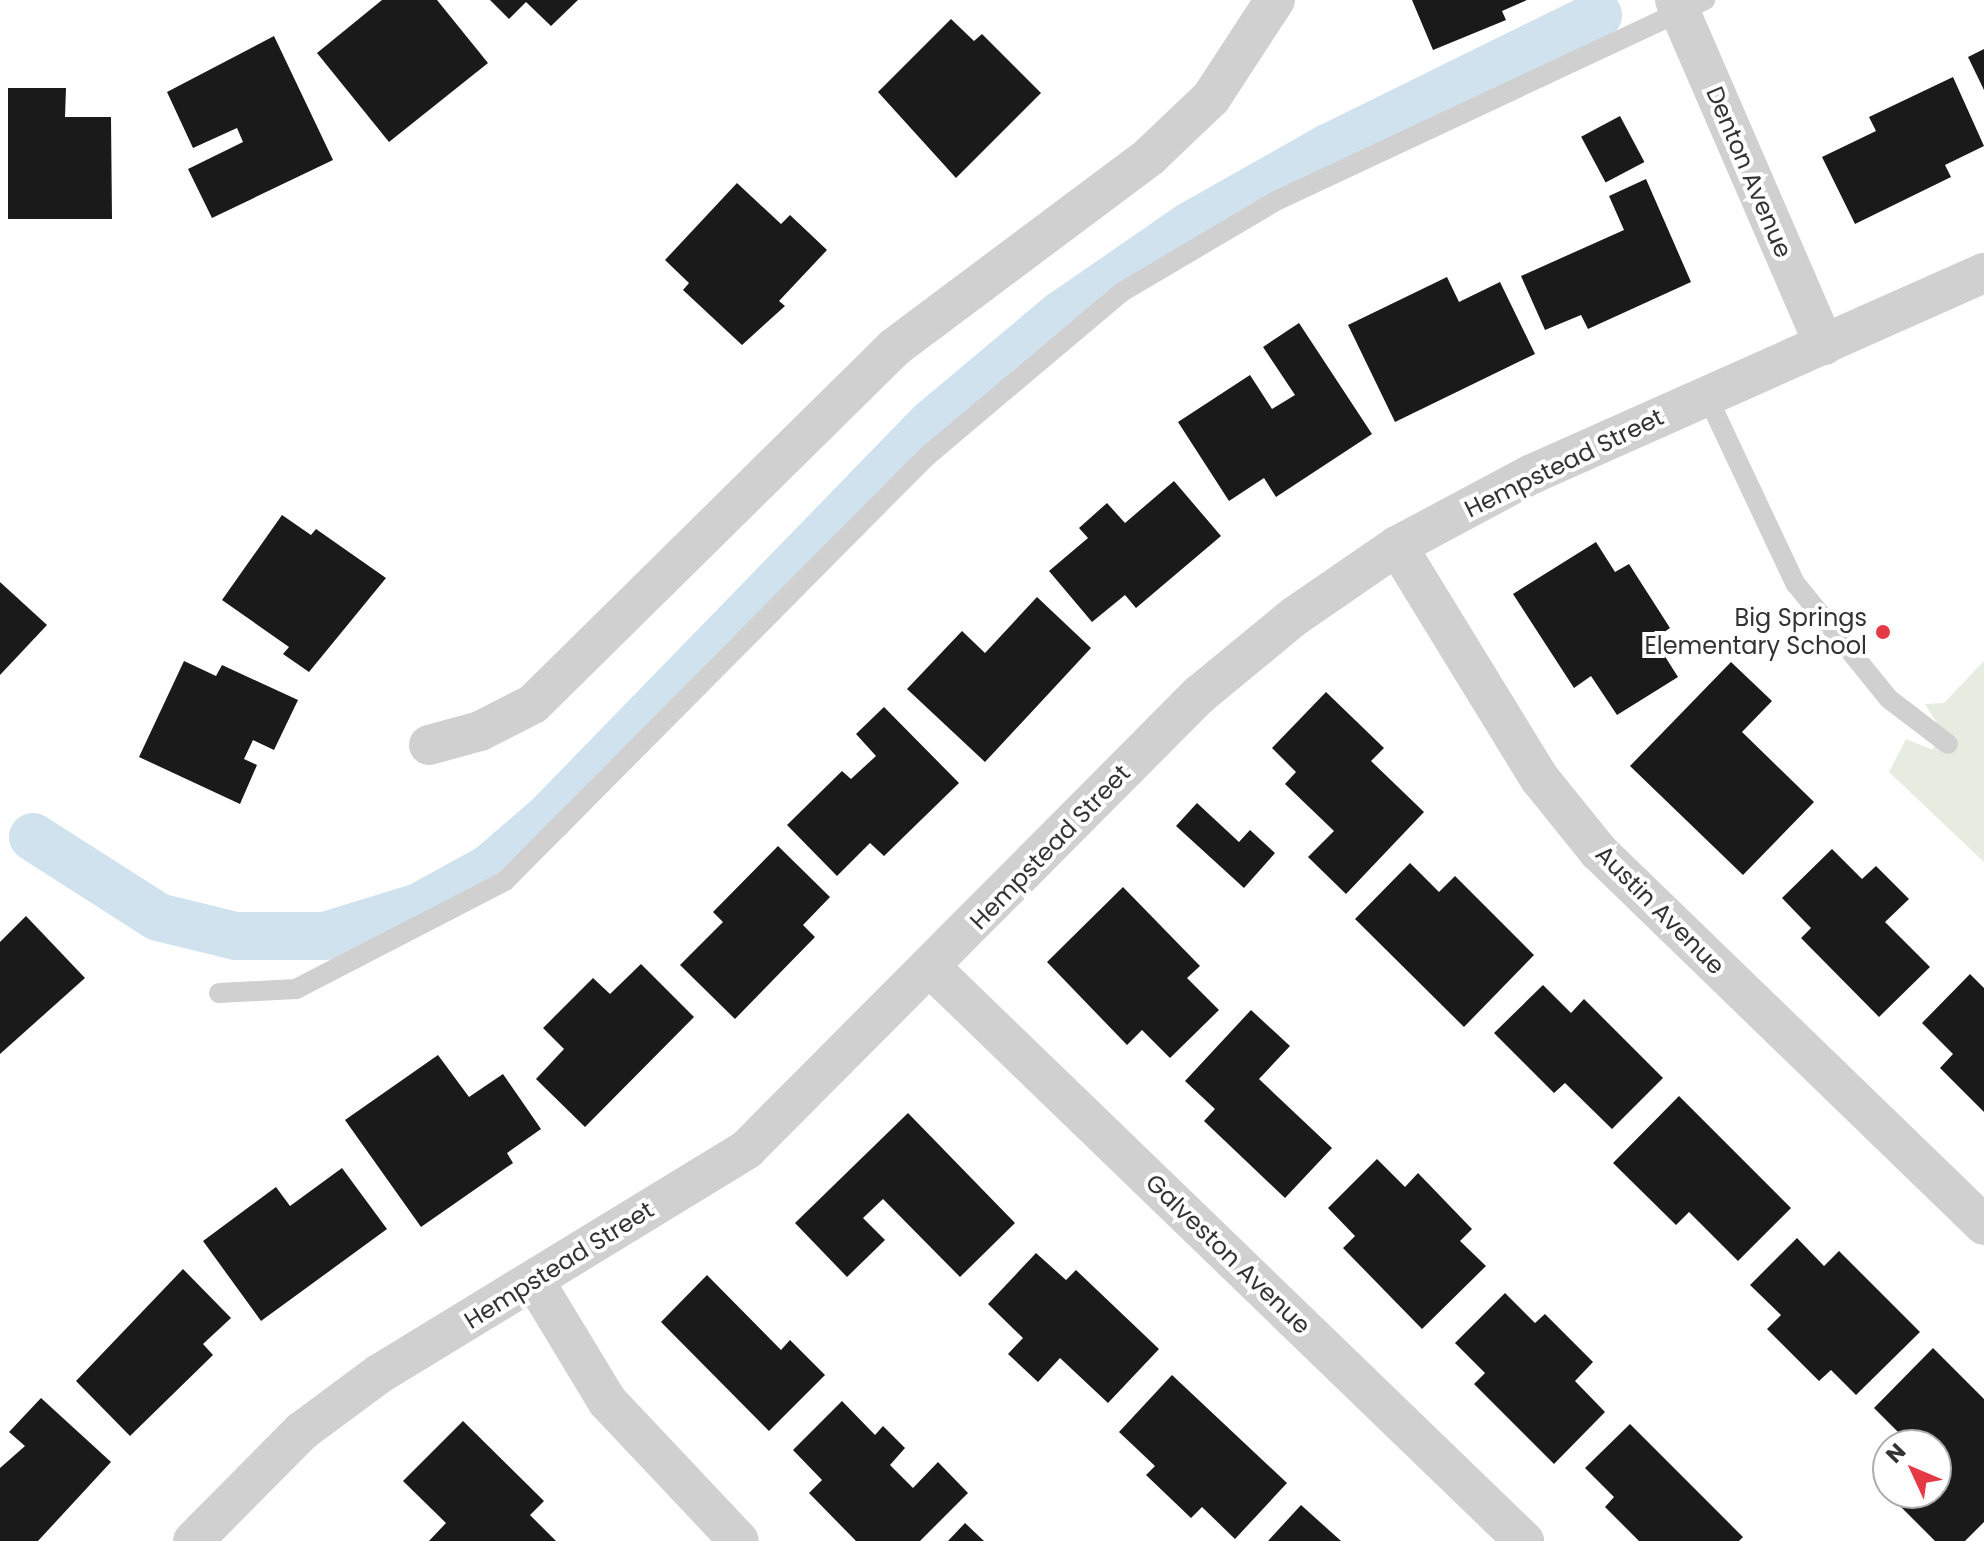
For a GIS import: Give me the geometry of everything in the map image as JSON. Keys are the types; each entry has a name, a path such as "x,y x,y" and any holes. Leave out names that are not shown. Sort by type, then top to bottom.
{"street":[{"path":"429,745 480,731 533,704 895,347 1170,137 1211,98 1275,0"},
{"name":"Denton Avenue","path":"1686,4 1824,345"},
{"name":"Hempstead Street","path":"193,1541 302,1431 379,1374 535,1282 747,1149 931,968 1199,695 1397,546 1532,474 1984,273"},
{"name":"Austin Avenue","path":"1397,546 1540,779 1599,852 1984,1225"},
{"name":"Galveston Avenue","path":"931,968 1524,1541"},
{"path":"535,1282 607,1401 739,1541"}],"lane":[{"path":"219,993 296,989 505,881 926,457 1122,292 1276,201 1686,4"},
{"path":"1707,396 1795,583 1889,699 1948,744"}],"shaded area":[{"path":"1984,661 1984,862 1889,772 1906,739 1933,750 1939,726 1925,704 1944,703"}],"building":[{"path":"382,0 437,0 488,63 389,142 317,53"},
{"path":"490,0 578,0 551,26 526,2 509,19"},
{"path":"1412,0 1527,0 1502,11 1506,20 1433,50"},
{"path":"951,19 974,41 982,34 1041,93 956,178 878,92"},
{"path":"274,36 333,160 212,218 188,169 243,142 237,128 193,148 167,92"},
{"path":"1984,49 1984,90 1968,57"},
{"path":"1953,77 1984,146 1945,165 1951,177 1855,224 1822,157 1876,131 1869,117"},
{"path":"8,88 66,88 65,117 111,117 112,219 8,219"},
{"path":"1620,116 1644,162 1606,183 1581,137"},
{"path":"1646,179 1691,282 1588,329 1581,315 1545,330 1521,276 1624,230 1609,196"},
{"path":"737,183 781,224 790,215 827,250 779,301 785,306 742,345 683,290 689,283 665,260"},
{"path":"1447,277 1459,302 1500,282 1535,354 1395,422 1348,325"},
{"path":"1299,323 1372,434 1276,497 1264,478 1229,501 1178,422 1250,375 1272,409 1295,395 1263,347"},
{"path":"1174,481 1221,536 1136,608 1125,595 1092,622 1049,571 1088,538 1079,528 1107,503 1125,523"},
{"path":"282,515 311,535 316,529 386,578 309,672 283,654 289,647 222,600"},
{"path":"1596,542 1615,572 1629,564 1670,628 1654,639 1678,677 1617,715 1591,676 1574,688 1513,594"},
{"path":"0,582 47,625 0,675"},
{"path":"1037,597 1091,648 985,762 907,689 962,631 985,653"},
{"path":"184,661 216,676 222,665 298,700 274,750 253,740 244,759 257,765 240,804 139,757"},
{"path":"1731,662 1772,701 1742,732 1814,802 1743,875 1630,766"},
{"path":"1326,692 1384,748 1371,761 1424,812 1346,894 1308,857 1334,831 1285,784 1296,772 1272,748"},
{"path":"884,707 959,783 884,856 870,843 837,876 787,825 842,771 851,779 876,756 856,734"},
{"path":"1197,803 1239,842 1250,830 1275,853 1244,888 1176,826"},
{"path":"778,846 830,897 803,925 815,937 735,1019 680,965 723,922 713,912"},
{"path":"1832,849 1862,879 1876,866 1909,899 1885,922 1930,967 1879,1017 1801,938 1811,928 1782,898"},
{"path":"1410,863 1439,892 1455,876 1534,955 1464,1027 1355,919"},
{"path":"1123,887 1200,966 1187,978 1219,1010 1170,1058 1142,1030 1127,1045 1047,962"},
{"path":"26,916 85,978 0,1054 0,942"},
{"path":"641,964 694,1017 585,1127 536,1079 564,1049 543,1028 593,978 610,994"},
{"path":"1970,974 1984,988 1984,1112 1940,1068 1953,1054 1922,1023"},
{"path":"1543,985 1571,1013 1584,999 1663,1078 1612,1129 1565,1083 1554,1093 1494,1033"},
{"path":"1251,1010 1290,1046 1259,1079 1332,1148 1285,1198 1204,1121 1215,1109 1185,1081"},
{"path":"438,1055 469,1097 503,1074 541,1129 507,1153 513,1163 421,1227 345,1120"},
{"path":"1679,1096 1791,1208 1738,1261 1689,1212 1676,1225 1613,1163"},
{"path":"908,1113 1015,1223 960,1277 883,1199 863,1218 885,1240 847,1277 795,1223"},
{"path":"1377,1159 1405,1187 1418,1173 1472,1229 1460,1241 1486,1266 1422,1329 1343,1248 1355,1236 1328,1208"},
{"path":"342,1168 387,1229 261,1321 203,1241 276,1187 290,1206"},
{"path":"1797,1238 1824,1266 1839,1251 1920,1332 1856,1395 1831,1370 1819,1381 1767,1329 1781,1315 1750,1285"},
{"path":"1036,1253 1066,1280 1076,1270 1159,1349 1108,1403 1060,1358 1038,1382 1008,1354 1023,1338 988,1304"},
{"path":"183,1269 231,1318 203,1344 213,1355 130,1436 76,1381"},
{"path":"707,1275 781,1350 790,1340 825,1375 769,1431 661,1322"},
{"path":"1505,1293 1535,1323 1545,1314 1593,1362 1575,1381 1605,1412 1554,1464 1474,1384 1485,1373 1455,1343"},
{"path":"1933,1348 1984,1399 1984,1522 1965,1541 1935,1541 1903,1509 1952,1509 1952,1429 1895,1429 1874,1408"},
{"path":"1172,1375 1287,1483 1235,1539 1202,1507 1191,1518 1146,1475 1155,1466 1119,1432"},
{"path":"41,1398 111,1462 38,1541 0,1541 0,1468 25,1446 9,1432"},
{"path":"842,1401 875,1435 883,1426 905,1448 890,1465 913,1488 938,1462 968,1493 920,1541 856,1541 809,1493 822,1480 793,1450"},
{"path":"463,1421 544,1501 530,1515 556,1541 429,1541 446,1523 403,1481"},
{"path":"1630,1424 1743,1537 1739,1541 1639,1541 1605,1507 1614,1497 1585,1468"},
{"path":"1301,1505 1341,1541 1268,1541"},
{"path":"965,1523 984,1541 948,1541"}],"waterway":[{"path":"33,837 158,917 236,936 325,936 419,907 490,868 549,817 931,424 1061,315 1190,226 1328,148 1598,15"}],"place":[{"name":"Big Springs Elementary School","path":"1883,632"}]}
